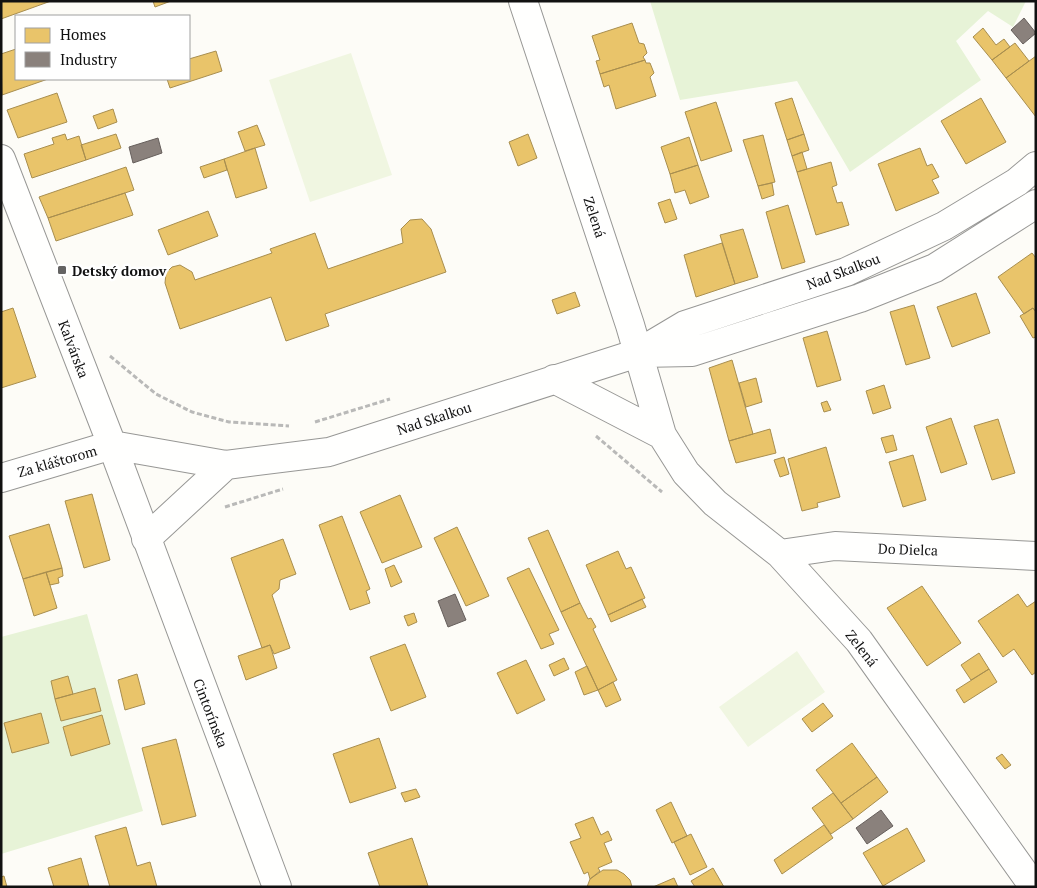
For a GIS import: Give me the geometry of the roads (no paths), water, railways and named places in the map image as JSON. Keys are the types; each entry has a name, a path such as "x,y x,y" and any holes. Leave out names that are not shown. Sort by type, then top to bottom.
{"street":[{"name":"Zelená","path":"523,1 638,353 662,435 686,473 715,503 780,554 859,641 1034,887"},
{"name":"Kalvárska","path":"1,159 112,445 146,539"},
{"name":"Nad Skalkou","path":"112,445 226,465 330,452 638,353 686,325 846,272 944,226 1017,182 1036,166"},
{"name":"Nad Skalkou","path":"638,353 692,352 860,298 935,268 1036,204"},
{"path":"554,379 662,435"},
{"name":"Za kláštorom","path":"1,478 112,445"},
{"path":"146,539 226,465"},
{"name":"Cintorínska","path":"146,539 277,887"},
{"name":"Do Dielca","path":"780,554 835,546 1036,556"}],"place":[{"name":"Detský domov","path":"62,270"}]}
